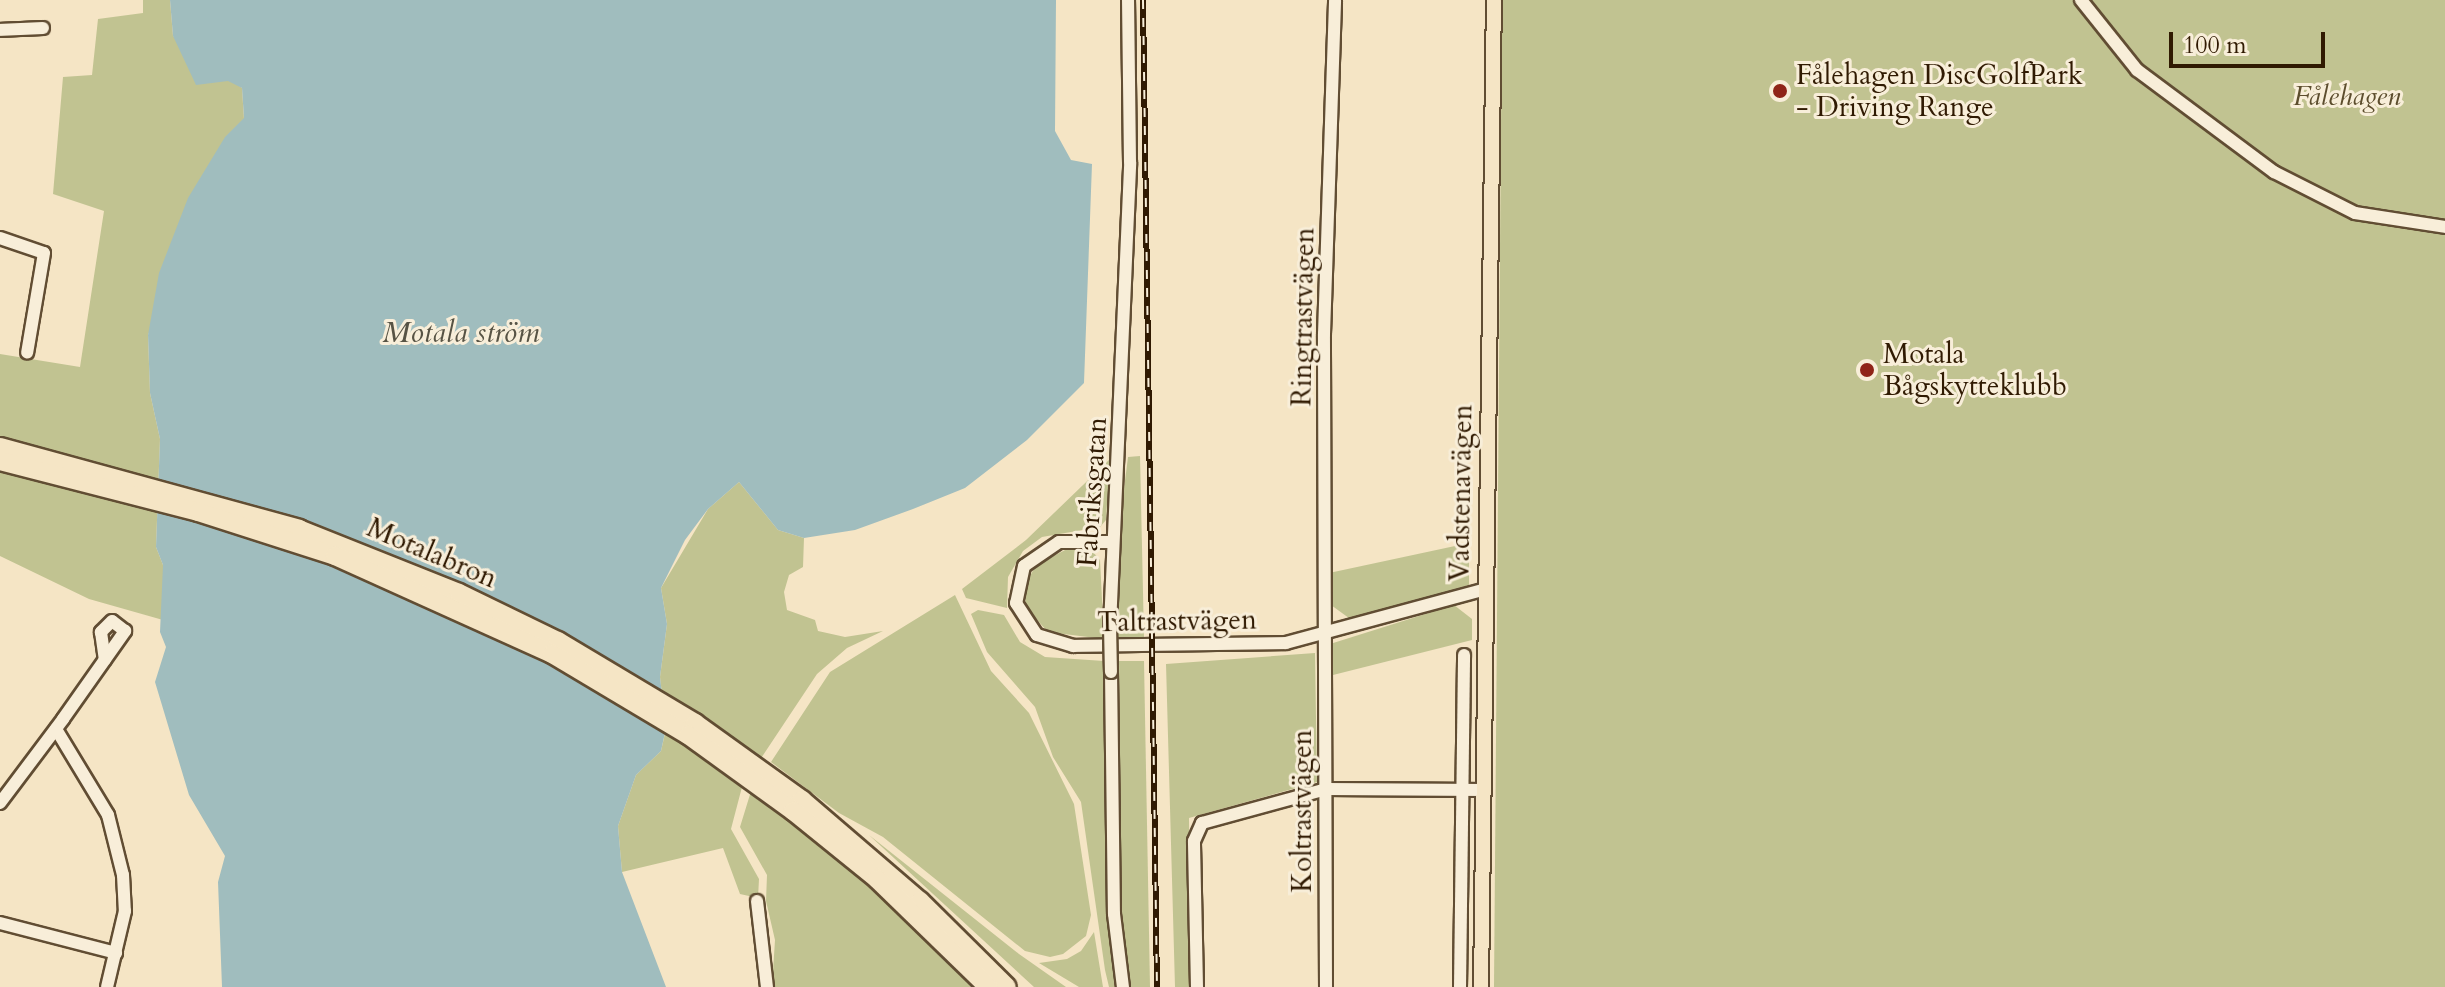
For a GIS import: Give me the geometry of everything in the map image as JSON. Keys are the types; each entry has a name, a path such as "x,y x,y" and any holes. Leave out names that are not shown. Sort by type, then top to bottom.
{"highway":[{"name":"Motalabron","path":"0,447 299,529 459,593 645,692 798,806"},
{"name":"Motalabron","path":"0,461 246,526 440,599 613,688 798,806"},
{"path":"798,806 988,987"},
{"path":"798,806 911,893 1007,987"}],"main road":[{"name":"Vadstenavägen","path":"1481,987 1494,0"}],"street":[{"name":"Fabriksgatan","path":"1123,987 1114,914 1110,626 1111,542 1123,406 1130,162 1128,0"},
{"name":"Ringtrastvägen","path":"1325,635 1324,334 1335,0"},
{"path":"2081,0 2137,70 2274,172 2355,213 2445,227"},
{"path":"0,30 43,28"},
{"path":"0,238 44,253 27,353"},
{"name":"Taltrastvägen","path":"1111,542 1059,542 1024,566 1016,603 1037,635 1061,645 1085,646 1265,644 1325,635 1486,589"},
{"name":"Koltrastvägen","path":"1325,635 1326,987"},
{"path":"1460,987 1464,655"},
{"path":"0,803 105,660"},
{"path":"56,729 112,826 125,898 107,987"},
{"path":"1197,987 1198,827 1207,820 1326,789 1484,790"},
{"path":"757,901 767,987"},
{"path":"0,923 116,953"}],"green space":[{"path":"143,0 170,0 173,36 242,88 244,119 225,138 148,335 150,393 160,439 156,547 163,565 163,620 89,599 0,556 0,354 80,367 104,211 53,194 63,77 92,75 98,19 143,13"},
{"name":"Fålehagen","path":"1502,0 2445,0 2445,987 1494,987"},
{"path":"1140,456 1144,638 1118,639 1120,520 1128,457"},
{"path":"1110,459 1106,520 1100,527 1042,537 1023,551 1008,577 1007,608 966,598 962,589 1026,540"},
{"path":"739,482 778,530 804,538 803,567 789,575 784,592 787,610 815,620 818,631 845,637 883,631 847,648 817,674 742,787 731,829 759,879 758,898 740,894 723,848 622,872 618,826 636,775 661,751 666,729 660,677 667,624 661,588 708,509"},
{"path":"1469,543 1469,585 1353,621 1331,605 1329,573"},
{"path":"1069,548 1093,552 1100,560 1104,639 1048,632 1027,609 1023,589 1036,565"},
{"path":"955,595 991,671 1029,713 1074,804 1091,915 1086,936 1063,954 1050,957 1025,951 883,837 839,813 771,762 830,672"},
{"path":"1454,605 1472,619 1472,640 1329,676 1330,644"},
{"path":"978,610 1004,615 1020,642 1045,657 1104,661 1107,879 1116,987 1109,987 1105,970 1081,802 1053,757 1035,707 987,652 971,614"},
{"path":"1315,653 1317,782 1189,818 1191,987 1175,987 1166,664"},
{"path":"1119,661 1144,661 1150,987 1129,987 1122,951"},
{"path":"752,788 864,878 977,987 772,987 775,940 766,901 767,875 740,827"},
{"path":"869,835 1019,954 1066,987 1034,987"},
{"path":"1094,932 1103,987 1079,987 1039,963 1067,959 1081,951"}],"water":[{"name":"Motala ström","path":"170,0 1056,0 1055,131 1071,160 1092,164 1084,383 1027,440 965,488 913,509 855,530 804,538 778,530 739,482 708,509 685,540 661,588 667,624 660,677 666,728 661,751 636,775 618,826 622,872 666,987 222,987 218,882 225,856 189,795 155,682 166,647 160,632 163,565 156,547 160,439 150,393 148,335 159,273 188,198 225,137 244,118 242,88 228,81 196,85 173,36"}],"railway":[{"path":"1143,0 1157,987"}],"place":[{"name":"Fålehagen DiscGolfPark - Driving Range","path":"1780,91"},
{"name":"Motala Bågskytteklubb","path":"1867,370"}]}
